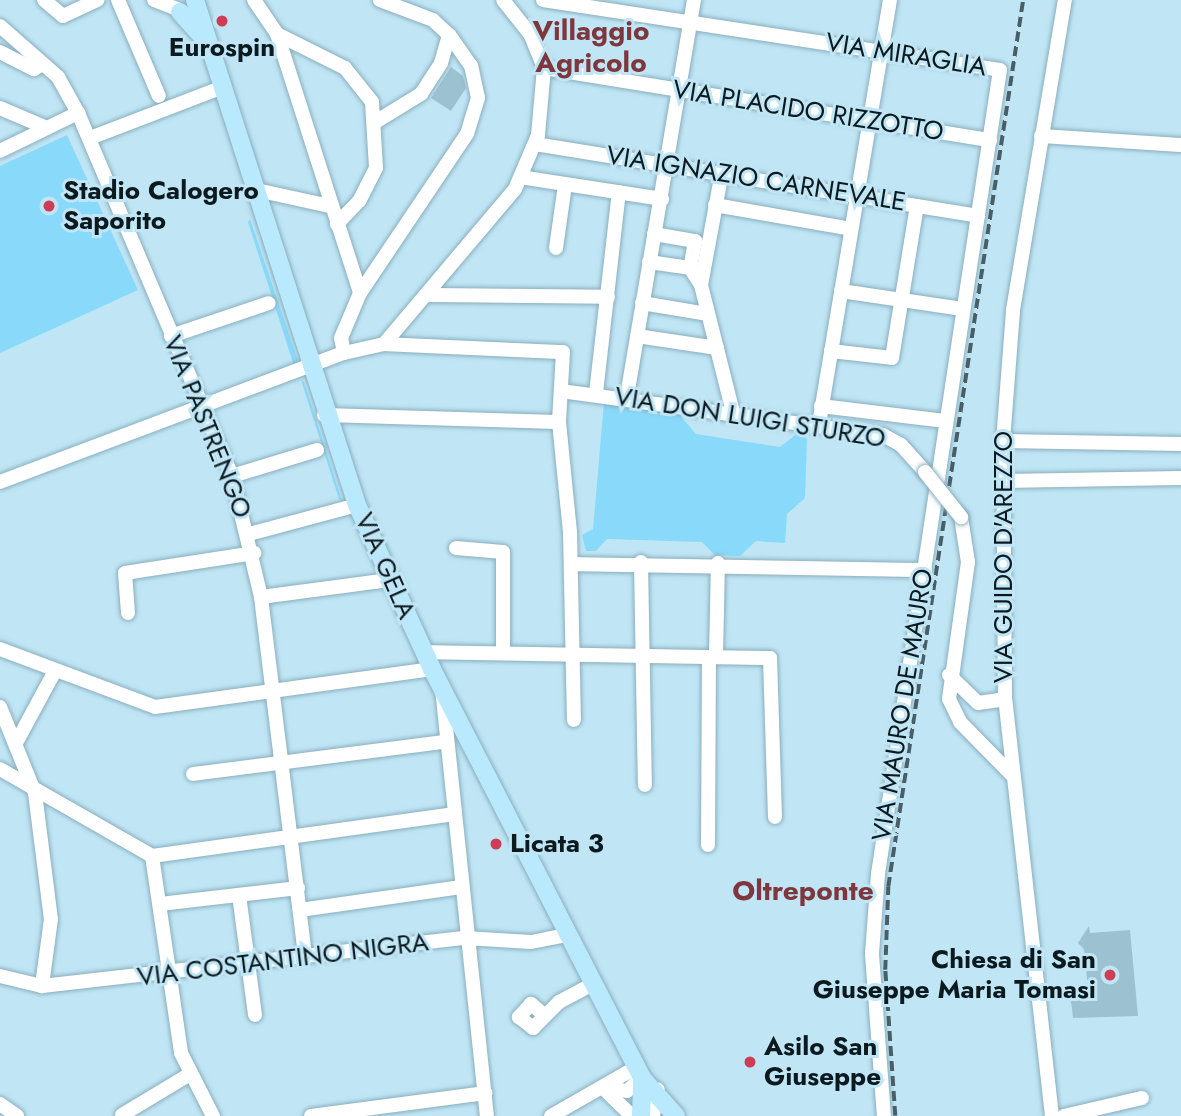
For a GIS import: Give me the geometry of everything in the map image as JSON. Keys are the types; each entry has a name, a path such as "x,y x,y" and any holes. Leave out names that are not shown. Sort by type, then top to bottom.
{"main road":[{"name":"VIA GELA","path":"185,5 202,37 220,88 308,367 357,505 432,669 566,934 640,1072"},
{"path":"640,1072 658,1089 676,1116"},
{"path":"640,1072 641,1116"}],"street":[{"path":"44,0 63,16 97,0"},
{"path":"118,0 159,96"},
{"path":"154,0 185,5"},
{"path":"254,0 277,34 360,293"},
{"path":"344,353 341,338 360,293 473,124 478,99 471,66 449,35 433,20 380,0"},
{"path":"384,344 431,295 520,177 535,144 544,68 530,34 503,0"},
{"name":"VIA MIRAGLIA","path":"543,0 1000,70 945,421"},
{"path":"628,396 694,0"},
{"path":"819,424 872,121 890,0"},
{"name":"VIA GUIDO D'AREZZO","path":"1052,1116 1011,774 1005,699 1003,441 1005,368 1065,0"},
{"name":"VIA PASTRENGO","path":"0,26 42,64 78,113 200,407 232,477 254,553 261,597 275,691 305,957"},
{"path":"277,34 356,78 377,121 373,176 337,224"},
{"path":"377,121 411,104 441,63 449,35"},
{"path":"0,52 34,69 42,64"},
{"path":"441,63 471,66"},
{"name":"VIA PLACIDO RIZZOTTO","path":"544,68 990,139"},
{"path":"90,138 220,88"},
{"path":"0,108 47,128"},
{"path":"0,151 78,113"},
{"path":"1041,136 1181,145"},
{"name":"VIA IGNAZIO CARNEVALE","path":"535,144 668,163 978,216"},
{"path":"701,285 722,172"},
{"path":"520,177 662,199"},
{"path":"556,248 565,185"},
{"path":"252,189 330,206"},
{"path":"596,393 619,192"},
{"path":"715,205 851,229"},
{"path":"831,351 892,358 918,206"},
{"path":"653,234 695,241 690,268 701,285 733,412"},
{"path":"649,262 690,268"},
{"path":"841,291 963,309"},
{"path":"431,295 608,297"},
{"path":"171,336 269,303"},
{"path":"642,303 708,314"},
{"path":"637,336 717,348"},
{"path":"0,482 344,353 384,344 563,352 559,422 572,564 571,651 574,720"},
{"name":"VIA DON LUIGI STURZO","path":"561,391 628,396 819,424 883,435 901,445 961,517 968,562 949,675"},
{"path":"821,406 945,421"},
{"path":"324,415 559,422"},
{"name":"VIA MAURO DE MAURO","path":"884,1116 872,954 878,874 945,421"},
{"path":"1003,441 1181,444"},
{"path":"232,477 317,450"},
{"path":"1003,481 1181,478"},
{"path":"249,534 357,505"},
{"path":"456,548 503,552 503,649"},
{"path":"128,613 125,573 254,553"},
{"path":"641,562 645,654 645,785"},
{"path":"572,564 718,563 925,570"},
{"path":"708,845 712,657 718,563"},
{"path":"261,597 389,580"},
{"path":"0,649 155,707 432,669"},
{"path":"425,652 503,649 770,658 775,817"},
{"path":"16,743 55,671"},
{"path":"949,675 978,703 1005,699"},
{"path":"949,675 949,699 960,722 1011,774"},
{"path":"442,685 443,742 487,1116"},
{"path":"0,707 36,793 51,919 42,986"},
{"path":"193,774 443,742"},
{"path":"0,769 36,793 152,856 453,814"},
{"path":"152,856 170,974 190,1074 213,1116"},
{"path":"300,910 461,887"},
{"path":"160,904 298,888"},
{"path":"239,895 255,1015"},
{"name":"VIA COSTANTINO NIGRA","path":"0,976 42,986 170,974 465,938 531,942 566,934"},
{"path":"555,1008 595,987"},
{"path":"551,1116 603,1088 627,1091 640,1072"},
{"path":"122,1115 190,1074"},
{"path":"603,1088 632,1116"},
{"path":"653,1116 658,1089"},
{"path":"311,1116 485,1093"},
{"path":"1064,1116 1142,1098"},
{"path":"0,1104 16,1116"}],"shaded area":[{"name":"Stadio Calogero Saporito","path":"67,135 138,290 0,353 0,166"},
{"path":"250,219 299,364 294,366 248,222"},
{"path":"301,380 304,382 342,501 339,499"},
{"path":"604,402 678,413 696,434 780,447 799,432 807,439 805,498 787,514 785,543 756,541 740,556 715,555 702,542 607,539 596,551 586,551 582,535 593,529"}],"building":[{"path":"451,67 463,76 466,88 451,111 431,98"},
{"name":"Chiesa di San Giuseppe Maria Tomasi","path":"1089,926 1090,933 1130,930 1138,1016 1073,1018 1071,1001 1088,988 1084,949 1078,943"}],"railway":[{"path":"895,1116 885,970 888,887 1023,0"}],"place":[{"name":"Eurospin","path":"222,21"},
{"name":"Stadio Calogero Saporito","path":"49,206"},
{"name":"Licata 3","path":"496,844"},
{"name":"Chiesa di San Giuseppe Maria Tomasi","path":"1110,975"},
{"name":"Asilo San Giuseppe","path":"750,1062"}],"district":[{"name":"Villaggio Agricolo","path":"591,47"},
{"name":"Oltreponte","path":"803,891"}]}
